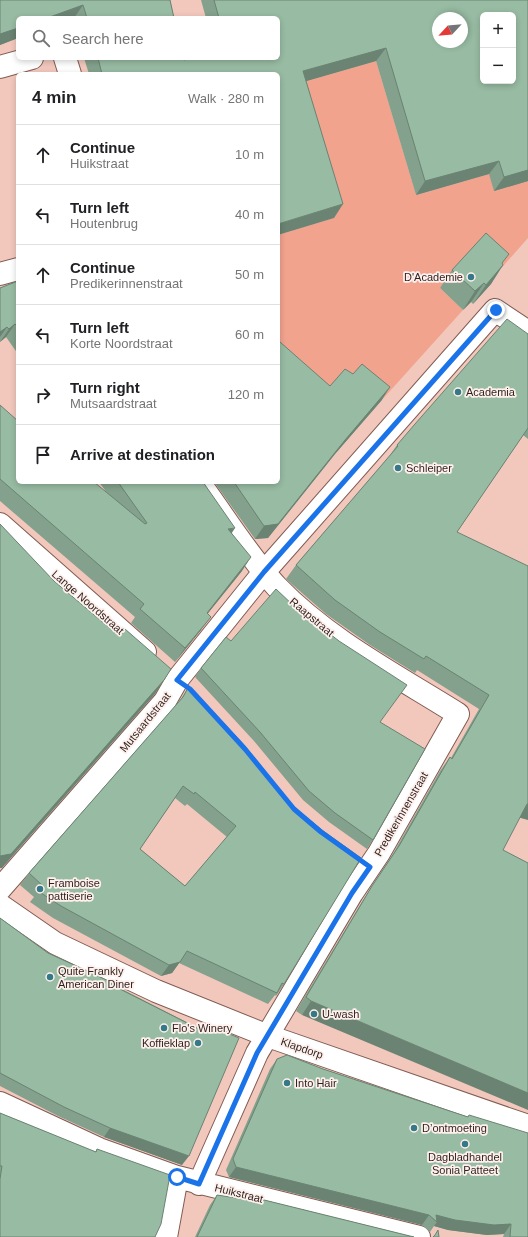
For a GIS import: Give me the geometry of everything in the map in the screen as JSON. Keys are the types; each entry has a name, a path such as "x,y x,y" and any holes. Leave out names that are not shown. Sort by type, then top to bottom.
{"street":[{"path":"0,65 23,60"},
{"path":"66,60 69,72"},
{"path":"0,274 16,270"},
{"name":"Mutsaardstraat","path":"0,889 165,701 177,680 264,572 496,310 528,332"},
{"name":"Raapstraat","path":"200,484 264,572 278,588 330,633 458,714"},
{"name":"Lange Noordstraat","path":"0,524 177,680 195,694"},
{"name":"Predikerinnenstraat","path":"199,1184 257,1053 352,893 370,867 458,714"},
{"path":"351,854 370,867"},
{"name":"Klapdorp","path":"0,905 55,943 156,991 268,1036 528,1126"},
{"name":"Huikstraat","path":"0,1103 99,1149 177,1177 199,1184 419,1237"},
{"path":"166,1237 177,1177"}],"shaded area":[{"path":"376,61 416,195 489,174 528,181 528,238 497,273 440,288 463,310 381,401 353,378 316,405 280,365 280,234 333,218 293,85"}],"building":[{"path":"0,0 170,0 174,16 86,16 83,5 53,16 16,16 16,29 0,34"},
{"path":"214,0 528,0 528,170 504,177 499,161 425,181 386,48 303,71 343,204 280,223 280,72 102,72 98,60 280,60 280,16 218,16"},
{"path":"486,233 509,254 502,263 503,265 486,285 484,283 475,291 452,270"},
{"path":"16,282 16,325 15,324 9,329 7,327 0,332 0,288"},
{"path":"507,319 528,334 528,428 457,532 528,566 528,804 503,850 528,863 528,1093 311,1001 306,997 372,886 399,846 450,757 452,759 489,695 426,656 424,659 380,632 335,600 296,565 415,424"},
{"path":"280,342 330,386 345,369 353,374 362,364 390,387 345,440 278,524 264,526 235,484 280,484"},
{"path":"0,405 16,419 16,484 96,484 145,524 147,523 119,484 204,484 235,528 228,529 251,557 207,613 211,617 185,648 140,609 144,604 0,479"},
{"path":"0,524 54,581 119,636 125,629 171,669 164,680 11,854 0,856"},
{"path":"276,589 295,607 339,641 407,685 380,722 425,749 373,840 335,813 309,791 260,732 201,668 226,637 231,641"},
{"path":"189,686 244,745 294,807 322,830 361,858 277,993 187,951 180,962 169,965 61,906 38,891 43,886 29,873 183,697","holes":["183,786 194,794 195,792 236,826 185,886 140,849"]},
{"path":"0,918 48,953 113,983 110,984 205,1032 208,1025 239,1038 189,1156 110,1128 64,1107 0,1073"},
{"path":"287,1055 323,1069 468,1117 469,1115 528,1133 528,1237 510,1237 511,1224 494,1225 455,1220 436,1215 437,1222 429,1215 236,1167 233,1159 277,1059"},
{"path":"0,1113 96,1152 97,1149 170,1175 161,1224 155,1237 0,1237 0,1179 2,1166 0,1166"},
{"path":"217,1195 250,1200 248,1196 414,1237 197,1237"},
{"path":"438,1230 439,1237 433,1237 435,1235"}],"place":[{"name":"D'Academie","path":"471,277"},
{"name":"Academia","path":"458,392"},
{"name":"Schleiper","path":"398,468"},
{"name":"Framboise pattiserie","path":"40,889"},
{"name":"Quite Frankly American Diner","path":"50,977"},
{"name":"U-wash","path":"314,1014"},
{"name":"Flo's Winery","path":"164,1028"},
{"name":"Koffieklap","path":"198,1043"},
{"name":"Into Hair","path":"287,1083"},
{"name":"D’ontmoeting","path":"414,1128"},
{"name":"Dagbladhandel Sonia Patteet","path":"465,1144"}],"route":[{"path":"177,1177 199,1184 257,1053 352,893 370,867 321,832 294,809 245,749 190,689 177,680 264,572 496,310"}]}
